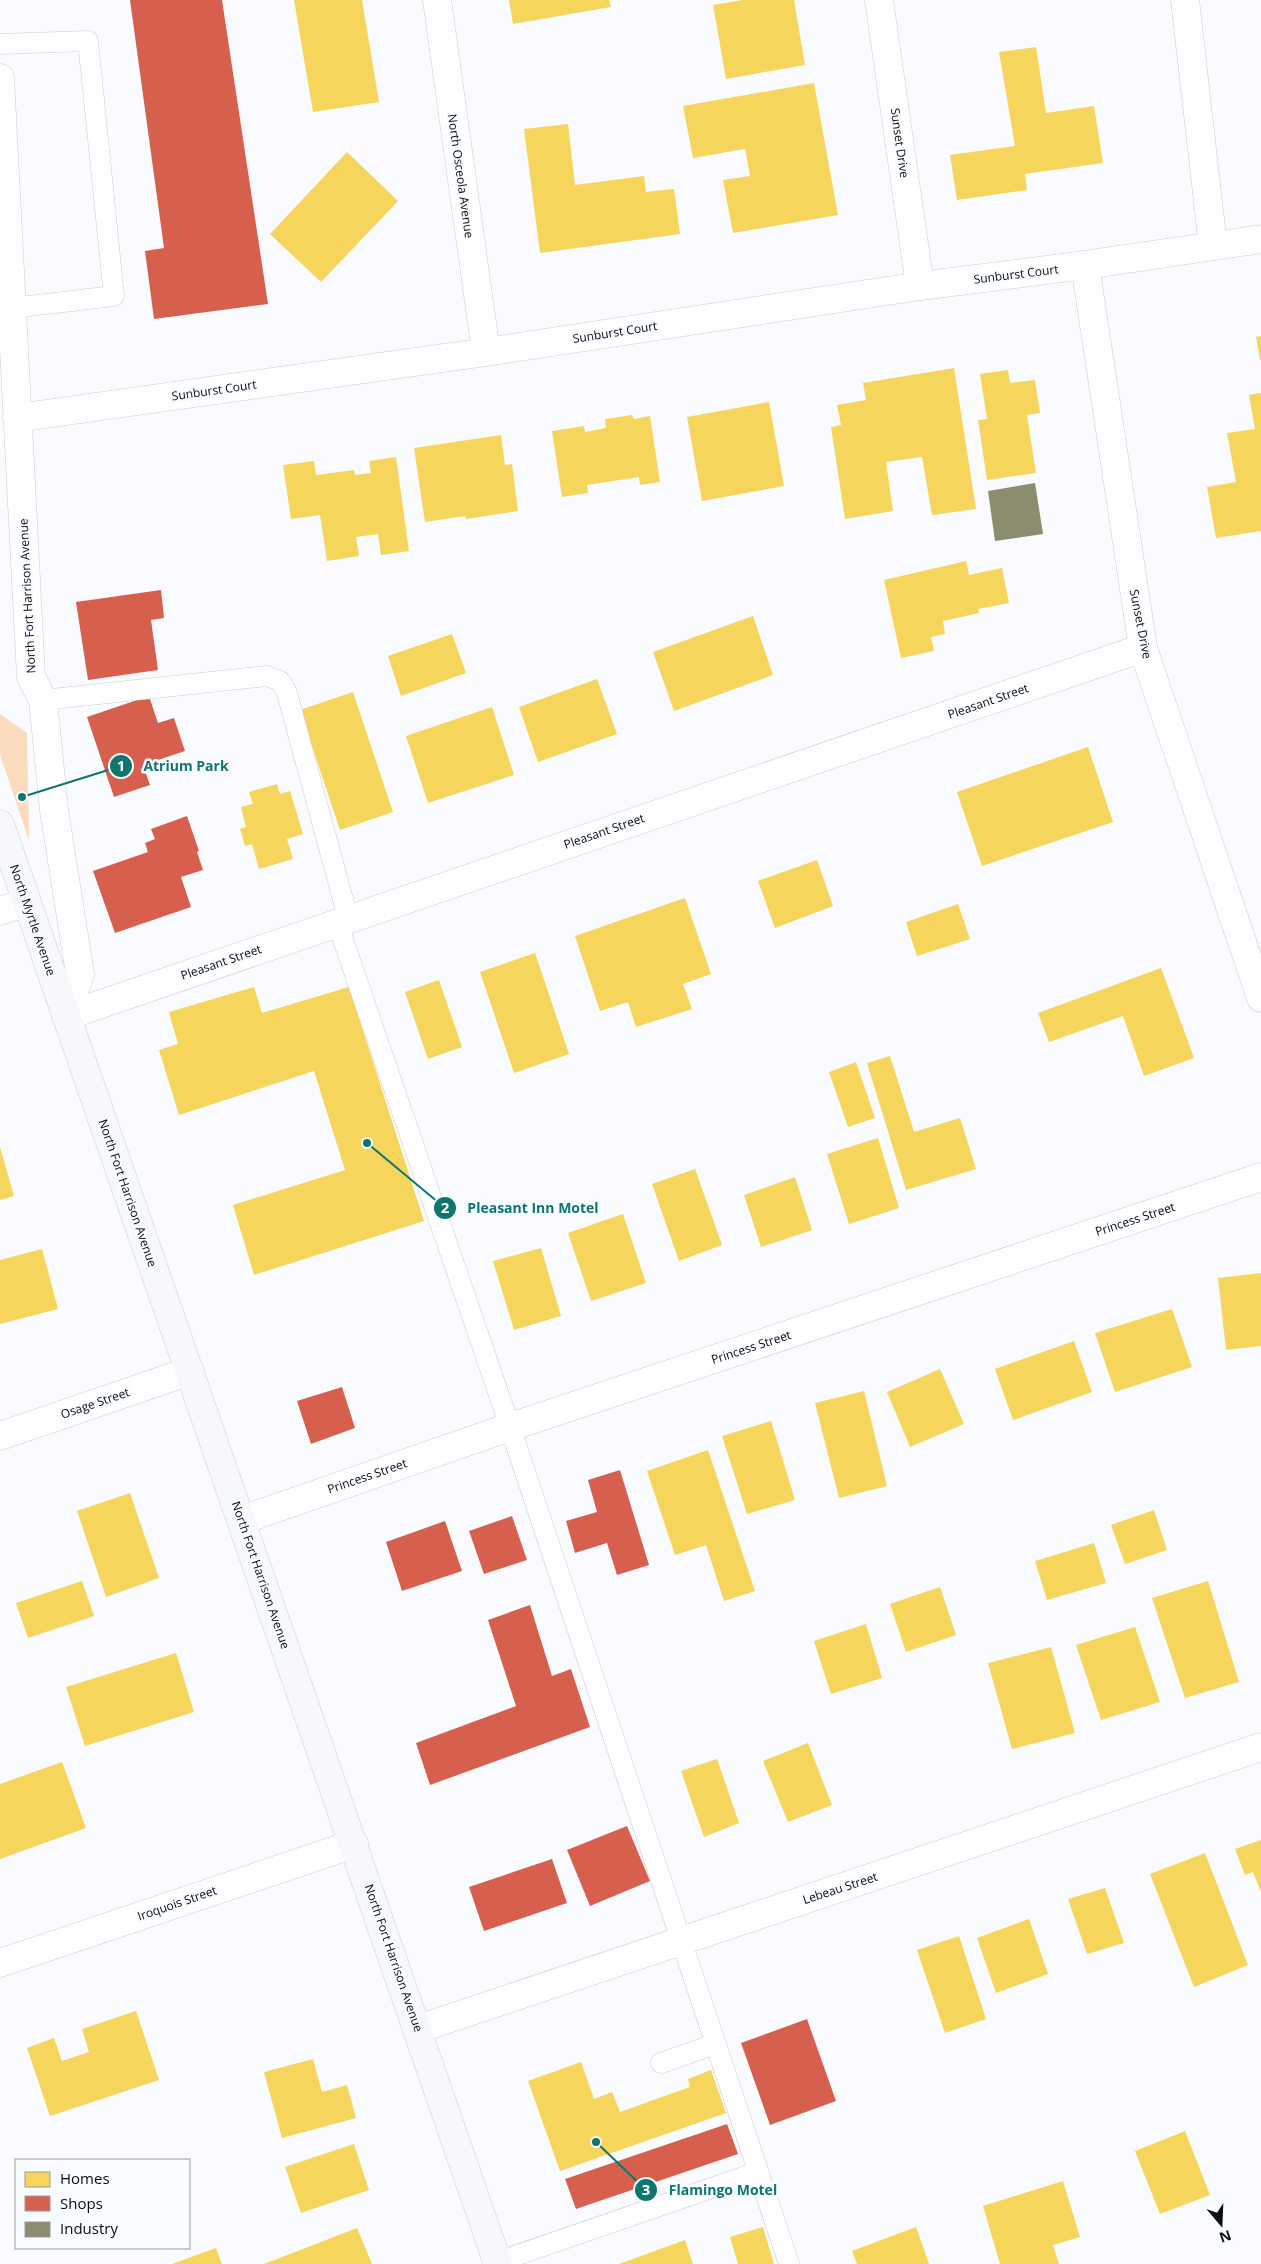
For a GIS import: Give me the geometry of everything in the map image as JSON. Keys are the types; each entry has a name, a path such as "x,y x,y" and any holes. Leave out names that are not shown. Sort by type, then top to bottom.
{"main road":[{"name":"North Myrtle Avenue","path":"0,824 66,1016"},
{"name":"North Fort Harrison Avenue","path":"66,1016 498,2263"}],"street":[{"name":"North Osceola Avenue","path":"437,0 486,352"},
{"name":"Sunset Drive","path":"879,0 920,286"},
{"path":"1185,0 1213,246"},
{"name":"North Fort Harrison Avenue","path":"0,78 31,676 43,700 54,810 80,974 66,1016"},
{"name":"Sunburst Court","path":"17,418 486,352 920,286 1085,265 1261,239"},
{"name":"Sunset Drive","path":"1085,265 1143,648 1261,998"},
{"name":"Pleasant Street","path":"66,1016 1143,648"},
{"path":"0,911 27,902"},
{"name":"Princess Street","path":"242,1520 510,1426 1261,1177"},
{"name":"Osage Street","path":"0,1436 190,1371"},
{"name":"Lebeau Street","path":"418,2029 1261,1747"},
{"name":"Iroquois Street","path":"0,1963 354,1844"}],"lane":[{"path":"0,44 88,41 114,296 12,308"},
{"path":"43,700 268,676 280,681 287,693 343,920 789,2264"},
{"path":"661,2063 715,2044"},
{"path":"498,2263 758,2172"}],"shaded area":[{"path":"0,714 27,733 29,840 0,755"}],"building: Homes":[{"path":"294,0 362,0 379,102 313,112"},
{"path":"509,0 609,0 611,7 513,24"},
{"path":"743,0 794,0 805,65 726,79 713,5"},
{"path":"1036,47 1046,113 1094,106 1103,163 1025,174 1027,190 957,200 950,155 1015,146 999,52"},
{"path":"814,83 838,215 733,233 723,180 750,176 745,149 693,158 683,106"},
{"path":"568,124 575,185 644,176 646,192 674,189 680,234 540,253 524,129"},
{"path":"347,152 398,201 321,282 270,234"},
{"path":"1261,336 1261,360 1260,360 1256,337"},
{"path":"954,368 976,509 932,515 922,457 886,462 893,511 845,519 831,427 841,425 837,405 866,400 863,383"},
{"path":"1008,370 1010,383 1035,380 1040,413 1027,415 1036,473 987,480 978,420 987,419 980,374"},
{"path":"1261,393 1261,531 1216,538 1207,487 1236,482 1227,433 1255,429 1249,395"},
{"path":"769,402 784,486 702,501 687,417"},
{"path":"632,415 634,419 650,416 660,482 640,485 639,477 587,485 588,493 562,497 552,431 584,426 585,432 606,428 605,419"},
{"path":"501,435 505,465 512,464 518,511 466,519 465,516 425,522 414,448"},
{"path":"396,457 409,551 381,555 378,534 356,537 359,556 327,561 320,515 291,519 283,465 314,461 316,475 354,470 355,475 371,473 369,461"},
{"path":"966,561 969,575 1002,568 1009,603 978,609 979,613 943,621 945,634 931,637 934,651 901,658 884,580"},
{"path":"753,616 773,675 674,711 653,652"},
{"path":"452,634 466,673 401,696 388,656"},
{"path":"597,679 617,734 538,762 519,707"},
{"path":"353,692 393,812 340,830 300,710"},
{"path":"492,707 514,775 428,803 406,736"},
{"path":"1088,747 1113,822 982,866 957,792"},
{"path":"277,784 280,794 290,791 303,834 287,839 293,859 259,869 252,844 245,846 240,829 246,827 241,807 253,804 249,792"},
{"path":"817,860 833,906 775,928 758,881"},
{"path":"685,898 711,974 683,984 692,1009 636,1027 628,1002 600,1011 575,936"},
{"path":"958,904 970,939 917,956 906,922"},
{"path":"535,953 569,1054 514,1073 480,972"},
{"path":"1161,968 1194,1058 1144,1076 1123,1016 1049,1042 1038,1013"},
{"path":"439,980 462,1047 428,1059 405,992"},
{"path":"254,987 262,1013 349,987 424,1221 254,1275 233,1205 345,1170 314,1071 179,1115 159,1050 178,1044 169,1012"},
{"path":"890,1056 914,1132 960,1118 976,1169 906,1190 867,1063"},
{"path":"856,1062 875,1118 848,1127 829,1072"},
{"path":"878,1138 899,1208 849,1224 827,1154"},
{"path":"0,1147 14,1196 0,1200"},
{"path":"695,1169 722,1245 679,1261 652,1184"},
{"path":"795,1177 812,1230 761,1247 744,1195"},
{"path":"623,1214 646,1283 591,1301 568,1233"},
{"path":"541,1248 561,1316 514,1330 493,1261"},
{"path":"42,1249 58,1309 0,1324 0,1260"},
{"path":"1261,1273 1261,1346 1226,1350 1218,1278"},
{"path":"1172,1309 1192,1367 1115,1392 1095,1333"},
{"path":"1074,1341 1092,1392 1013,1420 995,1369"},
{"path":"940,1369 964,1424 910,1447 887,1392"},
{"path":"864,1391 887,1486 839,1498 815,1403"},
{"path":"771,1421 795,1500 747,1514 722,1436"},
{"path":"708,1450 755,1591 724,1601 706,1545 675,1555 647,1471"},
{"path":"130,1493 159,1578 106,1597 77,1511"},
{"path":"1154,1510 1167,1550 1125,1564 1111,1525"},
{"path":"1094,1543 1106,1583 1047,1600 1035,1561"},
{"path":"82,1581 94,1616 28,1638 16,1603"},
{"path":"1208,1581 1239,1682 1185,1698 1152,1598"},
{"path":"940,1587 956,1635 906,1652 890,1604"},
{"path":"866,1624 882,1678 831,1694 814,1641"},
{"path":"1135,1627 1160,1702 1101,1720 1076,1645"},
{"path":"1051,1647 1075,1733 1012,1749 988,1663"},
{"path":"176,1653 194,1712 85,1746 66,1687"},
{"path":"808,1743 832,1805 788,1822 763,1761"},
{"path":"717,1759 739,1823 704,1837 681,1771"},
{"path":"62,1762 86,1828 0,1859 0,1784"},
{"path":"1261,1840 1261,1892 1253,1872 1245,1875 1235,1849"},
{"path":"1205,1853 1248,1965 1194,1987 1150,1874"},
{"path":"1105,1888 1124,1943 1087,1954 1068,1899"},
{"path":"1029,1919 1048,1974 996,1993 977,1938"},
{"path":"959,1936 986,2019 945,2033 917,1950"},
{"path":"136,2011 159,2080 50,2116 27,2048 54,2038 62,2061 89,2052 82,2029"},
{"path":"313,2059 322,2092 347,2085 356,2118 282,2138 264,2072"},
{"path":"581,2062 594,2099 612,2092 620,2112 690,2087 688,2079 711,2070 726,2113 560,2171 528,2081"},
{"path":"1185,2131 1210,2195 1160,2214 1135,2151"},
{"path":"354,2144 369,2190 301,2213 285,2167"},
{"path":"1063,2181 1080,2237 1053,2245 1059,2264 1000,2264 983,2206"},
{"path":"763,2227 774,2264 738,2264 730,2237"},
{"path":"916,2227 929,2264 857,2264 852,2251"},
{"path":"357,2228 372,2264 264,2264"},
{"path":"685,2240 693,2264 619,2264"},
{"path":"216,2248 222,2264 172,2264"}],"building: Shops":[{"path":"130,0 222,0 268,304 154,319 145,251 164,248"},
{"path":"161,590 164,618 151,620 158,670 88,680 76,602"},
{"path":"149,696 158,723 174,718 185,751 143,765 150,785 114,797 87,717"},
{"path":"187,816 199,851 197,852 203,870 181,877 191,907 115,933 93,871 148,852 145,843 155,839 151,829"},
{"path":"342,1387 355,1428 311,1444 297,1401"},
{"path":"620,1470 649,1565 617,1575 607,1543 575,1553 566,1521 597,1512 588,1480"},
{"path":"512,1516 527,1560 484,1574 469,1531"},
{"path":"445,1521 462,1571 402,1591 386,1542"},
{"path":"530,1605 552,1676 571,1669 590,1727 430,1785 416,1743 516,1706 488,1620"},
{"path":"627,1826 650,1881 590,1906 567,1850"},
{"path":"552,1859 567,1903 484,1931 469,1887"},
{"path":"807,2019 836,2101 770,2125 741,2043"},
{"path":"727,2124 738,2154 576,2209 565,2179"}],"building: Industry":[{"path":"1035,483 1043,534 995,541 988,491"}],"place":[{"name":"Atrium Park","path":"22,797"},
{"name":"Pleasant Inn Motel","path":"367,1143"},
{"name":"Flamingo Motel","path":"596,2142"}]}
